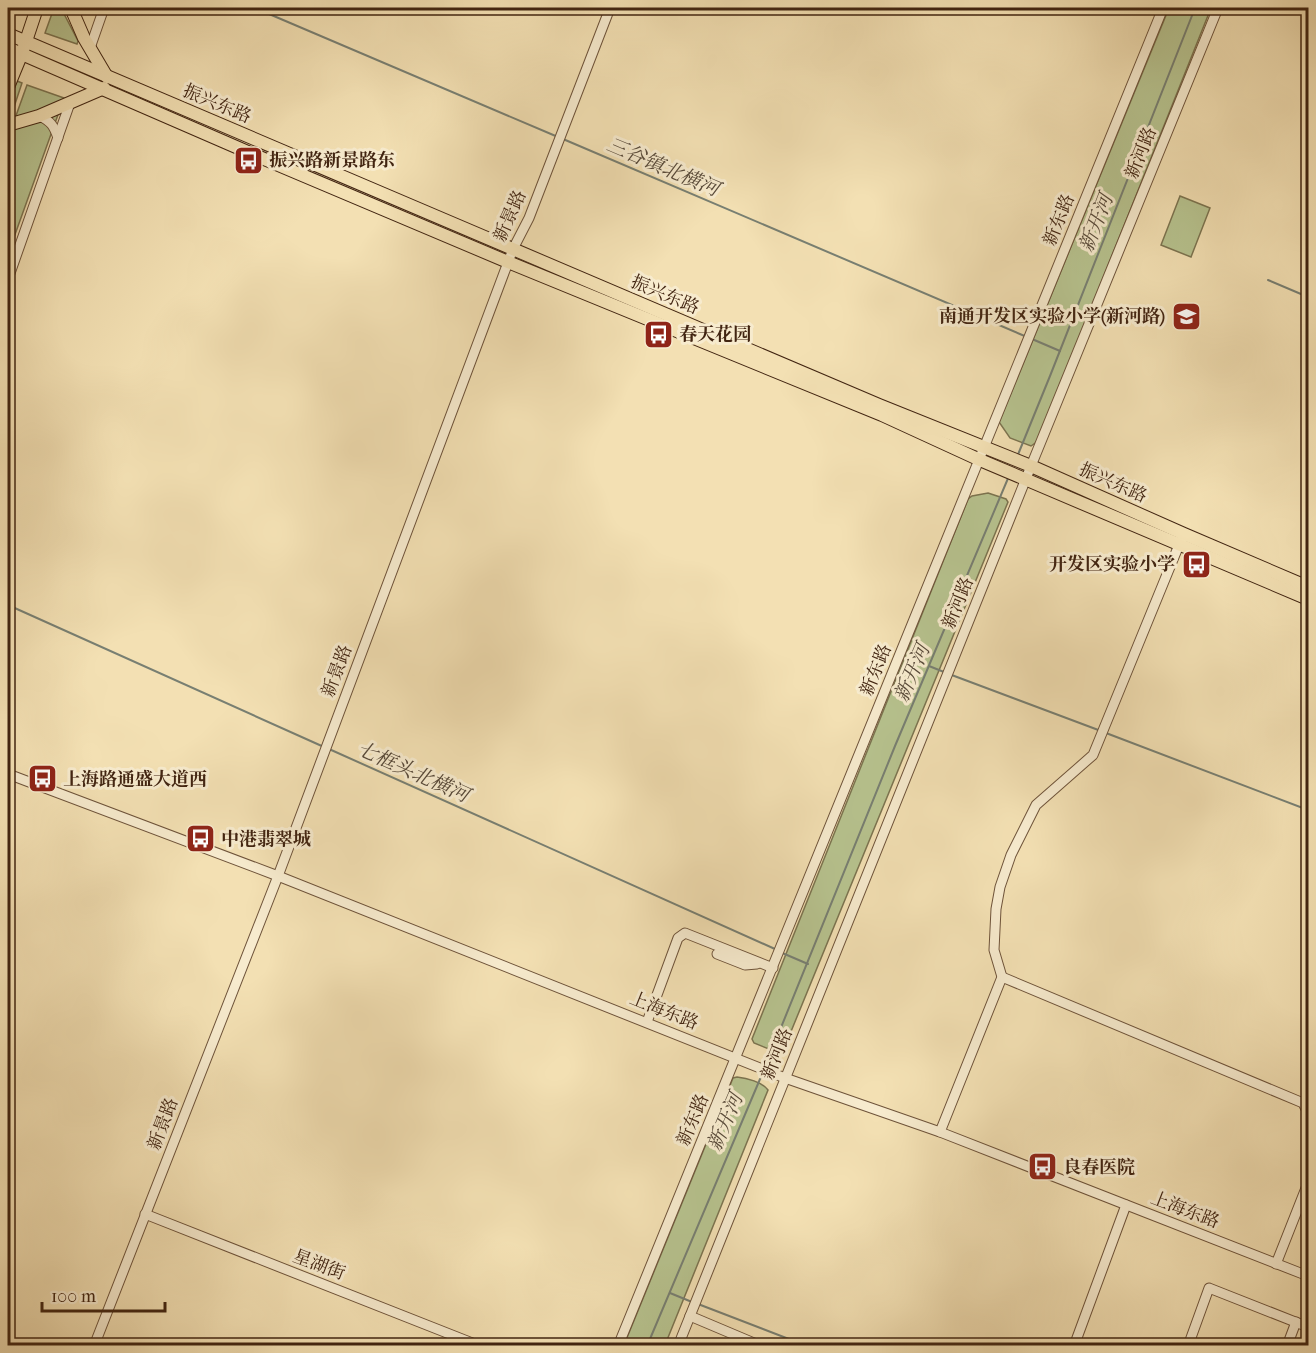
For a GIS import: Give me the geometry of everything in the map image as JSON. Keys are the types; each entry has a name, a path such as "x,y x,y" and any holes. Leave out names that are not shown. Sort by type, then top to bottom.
{"main road":[{"path":"8,87 37,8"},
{"path":"8,125 39,116 70,103 105,83 71,8"},
{"name":"振兴东路","path":"8,34 24,48 105,83 513,249 879,405 981,453 1003,469 1021,468"},
{"name":"振兴东路","path":"8,48 24,48"},
{"name":"振兴东路","path":"105,83 250,153 508,262 882,416 1021,468 1308,599"},
{"name":"振兴东路","path":"1182,540 1308,587"}],"street":[{"path":"90,48 104,8"},
{"name":"新景路","path":"94,1346 278,876 513,249 529,218 610,8"},
{"name":"新东路","path":"618,1346 1164,8"},
{"name":"新河路","path":"678,1346 951,667 1021,468 1218,8"},
{"path":"8,279 70,103"},
{"path":"39,116 48,119 58,138"},
{"path":"940,1132 1002,977 994,950 996,909 1000,886 1011,855 1036,805 1093,755 1182,540"},
{"name":"上海东路","path":"8,774 278,876 785,1078 940,1132 1308,1276"},
{"path":"647,1022 678,938 685,933 759,963 774,965"},
{"path":"717,954 746,965 759,963"},
{"path":"1002,977 1303,1103 1308,1113"},
{"path":"1276,1264 1308,1183"},
{"path":"1074,1346 1126,1205"},
{"name":"星湖街","path":"145,1214 480,1346"},
{"path":"1188,1346 1209,1288 1308,1327"},
{"path":"692,1312 761,1346"},
{"path":"1287,1346 1296,1322"}],"green space":[{"path":"54,8 61,8 78,41 77,44 45,33"},
{"path":"1169,8 1211,8 1038,441 1031,446 1010,438 999,422"},
{"path":"17,81 22,83 10,119 8,119 8,106"},
{"path":"27,85 64,98 8,254 8,138"},
{"path":"1180,196 1210,208 1191,257 1161,245"},
{"path":"988,493 1006,499 1008,502 783,1051 779,1053 754,1043 752,1039 968,499"},
{"path":"733,1078 754,1081 768,1090 665,1345 624,1345"}],"waterway":[{"name":"三谷镇北横河","path":"255,8 558,137"},
{"name":"新开河","path":"1017,457 1195,8"},
{"name":"三谷镇北横河","path":"563,139 1027,337"},
{"path":"1268,280 1308,297"},
{"name":"三谷镇北横河","path":"1032,339 1060,351"},
{"name":"新开河","path":"765,1067 895,746 1009,476"},
{"name":"七框头北横河","path":"8,605 324,747"},
{"path":"929,666 944,672"},
{"path":"949,674 1101,731"},
{"path":"1106,733 1308,810"},
{"name":"七框头北横河","path":"329,749 775,949"},
{"name":"七框头北横河","path":"780,952 808,964"},
{"name":"新开河","path":"647,1346 763,1072"},
{"path":"670,1293 692,1302"},
{"path":"698,1304 807,1346"}],"place":[{"name":"振兴路新景路东","path":"248,160"},
{"name":"南通开发区实验小学(新河路)","path":"1186,316"},
{"name":"春天花园","path":"658,334"},
{"name":"开发区实验小学","path":"1196,564"},
{"name":"上海路通盛大道西","path":"42,779"},
{"name":"中港翡翠城","path":"200,839"},
{"name":"良春医院","path":"1042,1167"}]}
